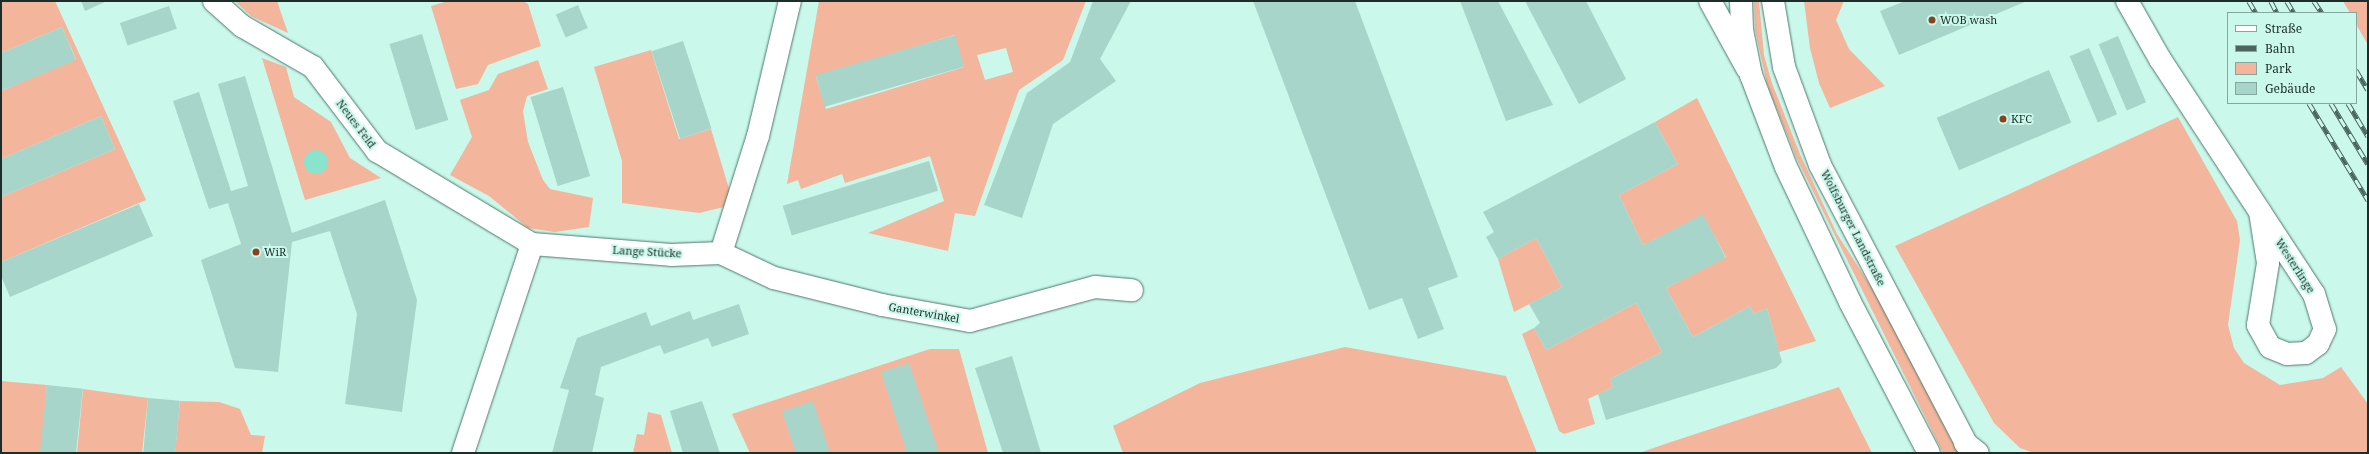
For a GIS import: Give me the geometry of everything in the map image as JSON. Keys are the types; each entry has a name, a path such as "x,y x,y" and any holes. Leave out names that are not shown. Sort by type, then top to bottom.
{"street":[{"name":"Neues Feld","path":"214,1 242,26 313,67 377,151 532,244"},
{"path":"721,253 758,136 790,1"},
{"path":"1710,1 1751,75"},
{"path":"1741,1 1742,30 1751,75 1760,104 1812,225 1929,453"},
{"name":"Wolfsburger Landstraße","path":"1773,1 1784,67 1820,164 1971,450"},
{"name":"Westerlinge","path":"2127,1 2260,212 2314,294 2324,321 2322,337 2306,353 2287,354 2270,346 2258,325 2268,263 2260,212"},
{"name":"Lange Stücke","path":"532,244 671,255 721,253"},
{"path":"463,453 532,244"},
{"name":"Ganterwinkel","path":"721,253 774,278 882,305 970,320 1095,287 1132,290"}],"green space":[{"path":"1,1 55,1 146,200 1,262 1,197 115,149 101,116 1,159 1,91 76,59 62,27 1,53"},
{"path":"235,1 277,1 288,33 251,16"},
{"path":"448,1 523,1 528,4 541,46 488,65 478,84 456,89 431,6"},
{"path":"819,1 1086,1 1063,60 1019,90 975,216 955,213 948,251 868,233 944,201 930,156 845,183 842,174 801,189 798,180 787,184","holes":["954,35 964,67 826,109 816,77","1006,48 1013,72 985,80 977,55"]},
{"path":"1754,1 1759,1 1764,55 1772,83 1800,154 1837,234 1883,305 1958,453 1943,453 1796,157 1767,84 1755,30"},
{"path":"1804,1 1844,1 1836,20 1849,49 1885,86 1830,108 1819,83 1810,48"},
{"path":"2343,1 2368,1 2368,45 2357,26 2357,12 2349,12"},
{"path":"651,50 679,139 711,129 730,192 724,207 699,213 622,203 622,161 594,67"},
{"path":"262,58 286,67 294,97 331,122 350,158 381,178 305,200"},
{"path":"538,60 548,89 527,96 523,111 528,142 543,180 550,189 593,198 589,227 555,232 528,228 489,196 450,175 472,137 460,100 489,90 498,74"},
{"path":"1697,98 1816,341 1779,352 1767,308 1754,314 1750,306 1693,337 1666,288 1726,257 1703,215 1643,245 1619,195 1678,164 1655,122"},
{"path":"2178,117 2237,221 2240,240 2228,325 2234,348 2244,363 2280,385 2323,378 2341,367 2368,404 2368,453 2034,453 2020,448 1994,423 1895,246"},
{"path":"1536,238 1562,287 1514,312 1498,259"},
{"path":"1636,303 1662,352 1610,379 1613,387 1588,399 1595,424 1564,434 1559,431 1522,334 1534,328 1546,350"},
{"path":"1345,347 1506,376 1537,453 1123,453 1113,426 1200,383"},
{"path":"930,349 959,349 988,453 750,453 732,414"},
{"path":"1,381 47,385 41,453 1,453"},
{"path":"1839,387 1872,453 1639,453 1671,442"},
{"path":"83,389 148,398 142,453 77,453"},
{"path":"180,401 219,402 240,409 251,435 265,436 262,453 175,453"},
{"path":"648,412 661,415 672,453 633,453 637,434 644,435"}],"shaded area":[{"path":"316,150 324,154 328,162 324,170 316,174 308,170 304,162 308,154"}],"building":[{"path":"81,1 107,1 85,11"},
{"path":"1093,1 1131,1 1100,59 1116,81 1053,124 1022,218 984,205 1027,93 1070,62"},
{"path":"1253,1 1355,1 1458,277 1428,288 1444,329 1418,339 1402,298 1369,310"},
{"path":"1460,1 1498,1 1553,105 1506,121"},
{"path":"1525,1 1586,1 1626,79 1579,104"},
{"name":"WOB wash","path":"1905,1 2027,1 1899,55 1880,11"},
{"path":"578,5 588,28 566,37 556,14"},
{"path":"169,6 177,29 128,46 120,23"},
{"path":"62,27 76,60 1,91 1,53"},
{"path":"422,34 448,120 416,130 389,44"},
{"path":"955,35 964,67 825,107 816,75"},
{"path":"2118,36 2146,102 2127,110 2099,44"},
{"path":"683,41 711,128 680,139 652,51"},
{"path":"2089,48 2117,114 2098,122 2070,56"},
{"name":"KFC","path":"2049,70 2071,122 1959,170 1937,118"},
{"name":"WiR","path":"245,76 292,233 385,200 417,300 402,412 345,404 357,314 330,231 292,242 278,372 235,368 201,260 241,244 228,203 209,209 173,101 199,92 231,191 248,186 218,84"},
{"path":"563,87 590,176 558,186 530,97"},
{"path":"101,116 115,149 1,197 1,159"},
{"path":"1655,122 1678,164 1619,195 1643,245 1703,214 1726,258 1666,288 1693,337 1750,306 1754,314 1767,308 1782,362 1776,368 1606,420 1598,394 1613,387 1610,379 1662,352 1636,303 1546,350 1534,328 1540,323 1529,304 1562,287 1536,238 1498,259 1486,237 1494,232 1483,212"},
{"path":"929,161 938,191 792,235 783,206"},
{"path":"139,204 153,236 10,297 1,276 1,262"},
{"path":"739,304 749,334 712,347 708,338 664,354 660,345 601,367 595,395 604,398 592,453 552,453 569,390 560,388 577,338 646,312 651,326 690,311 693,320"},
{"path":"1012,356 1041,453 1003,453 975,368"},
{"path":"909,363 938,450 930,453 907,453 881,372"},
{"path":"47,385 83,389 76,453 40,453"},
{"path":"148,398 180,401 175,453 143,453"},
{"path":"702,401 720,453 683,453 670,411"},
{"path":"813,401 830,453 796,453 782,411"}],"railway":[{"path":"2249,1 2255,12"},
{"path":"2271,1 2276,12"},
{"path":"2287,1 2293,12"},
{"path":"2314,1 2321,12"},
{"path":"2357,72 2368,90"},
{"path":"2310,104 2368,200"},
{"path":"2332,104 2368,164"},
{"path":"2349,104 2368,136"}],"place":[{"name":"WOB wash","path":"1932,20"},
{"name":"KFC","path":"2003,119"},
{"name":"WiR","path":"256,252"}]}
